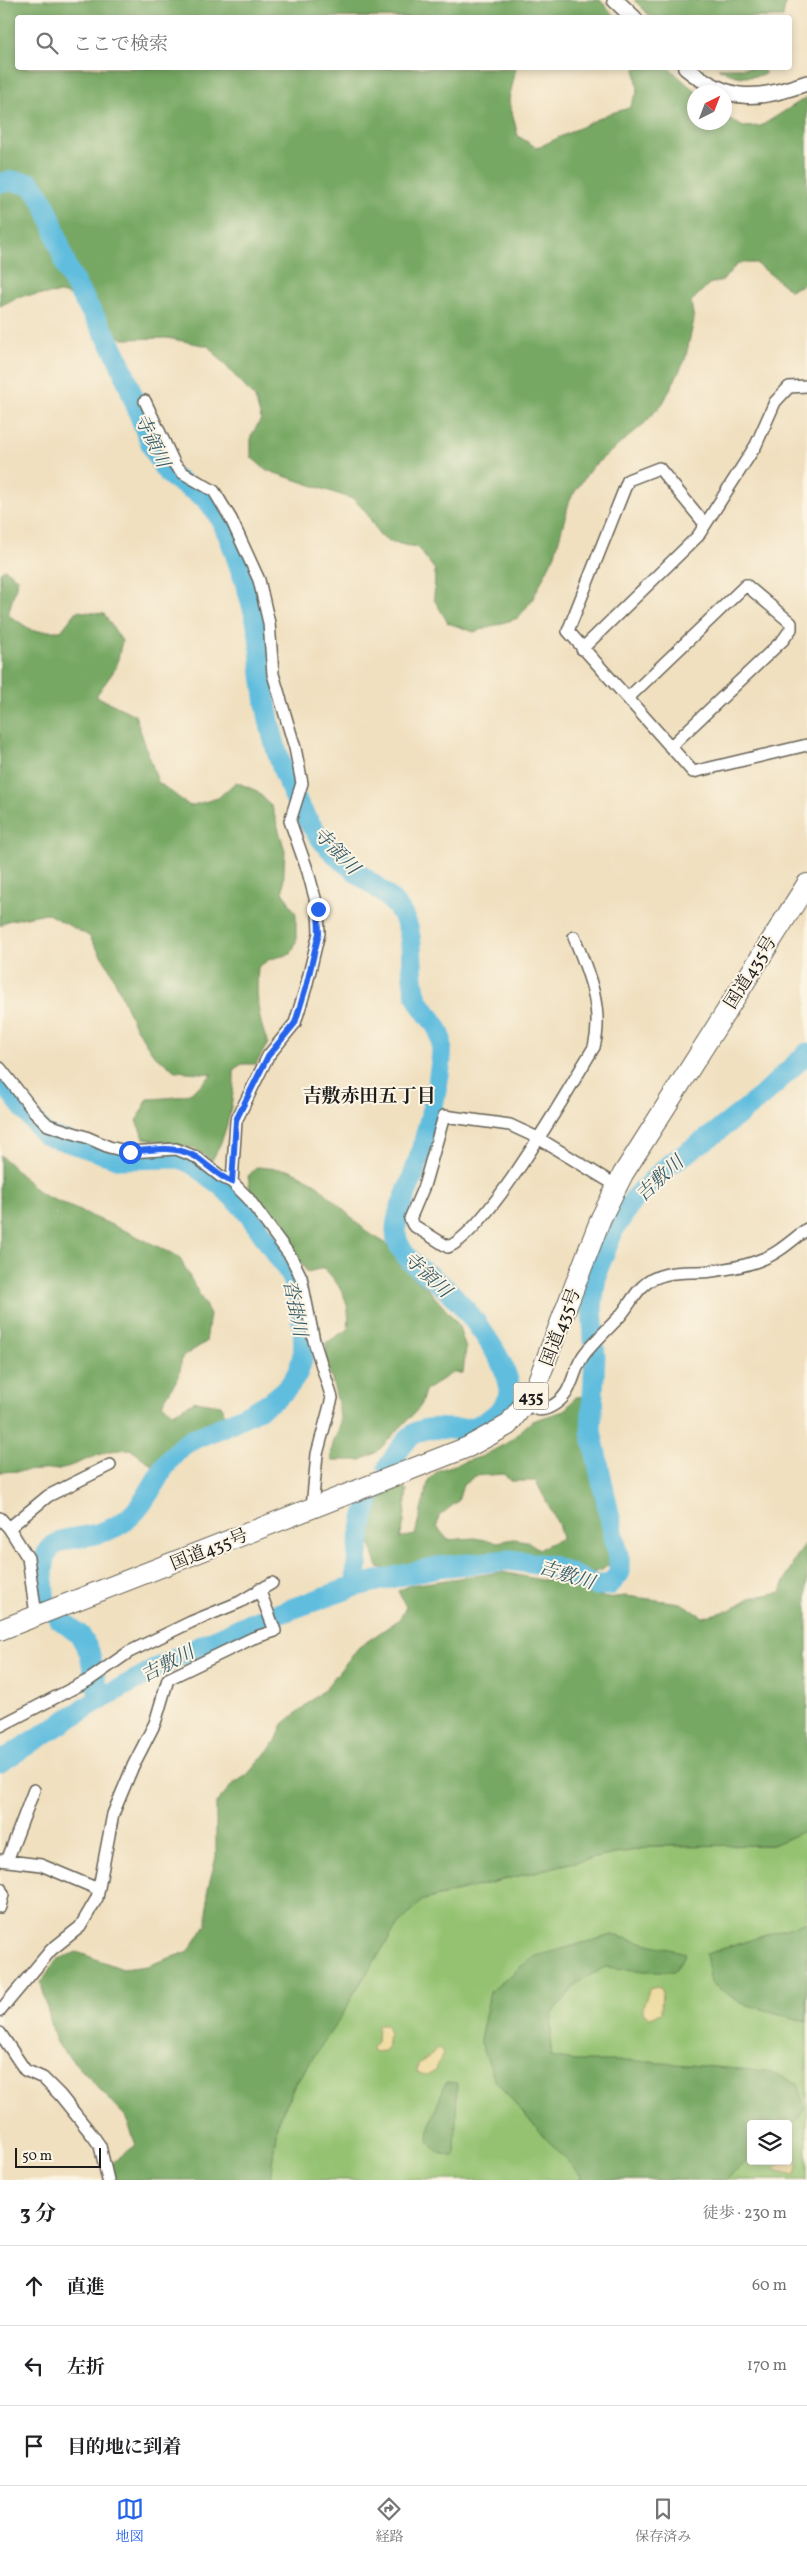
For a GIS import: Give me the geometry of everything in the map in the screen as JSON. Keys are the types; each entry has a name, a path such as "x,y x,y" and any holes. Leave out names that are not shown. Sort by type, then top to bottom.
{"highway":[{"name":"国道435号","path":"0,1630 468,1447 508,1425 526,1403 544,1368 601,1218 617,1186 807,884"}],"street":[{"path":"615,0 631,15"},
{"path":"689,70 709,84 728,93 752,97 773,95 807,83"},
{"path":"582,649 698,536 756,444 776,402 789,387 807,386"},
{"path":"145,401 175,465 183,473 214,491 231,519 259,580 269,623 273,674 295,748 302,783 290,821 308,872 318,909 319,933 295,1023 268,1056 236,1120 232,1182"},
{"path":"705,524 659,468 628,480 568,631 693,772 807,745"},
{"path":"628,698 746,585 791,623 791,629 783,640 670,747"},
{"path":"574,937 593,983 597,1034 594,1047 538,1138 482,1219 448,1247 413,1225 410,1219 424,1186 444,1116 510,1125 538,1138 617,1186"},
{"path":"0,1068 33,1110 48,1125 86,1137 108,1147 130,1152 176,1149 196,1157 220,1176 232,1182 248,1198 291,1257 301,1277 314,1341 332,1398 317,1454 312,1508"},
{"path":"526,1403 534,1409 542,1411 558,1403 571,1388 581,1359 587,1351 604,1334 643,1286 656,1277 670,1273 713,1271 759,1261 775,1254 807,1229"},
{"path":"9,1528 55,1491 110,1465"},
{"path":"0,1518 9,1528 28,1558 36,1615"},
{"path":"0,1726 88,1680 129,1652 191,1622 262,1594 272,1583"},
{"path":"0,2011 50,1950 80,1927 97,1898 113,1814 132,1766 155,1723 168,1679 253,1638 275,1631 262,1594"},
{"path":"34,1790 4,1860 41,1864 98,1889"},
{"path":"0,1888 3,1894 0,1907"},
{"path":"0,2033 25,2070 43,2078 60,2095 93,2136 100,2146 108,2180"}],"green space":[{"path":"0,0 600,0 614,15 15,15 15,70 516,70 509,100 518,136 537,148 608,114 629,108 638,91 635,70 671,70 688,85 687,130 732,130 732,120 743,127 761,126 807,97 807,283 790,290 756,263 738,263 723,280 709,284 691,302 694,320 685,360 663,403 644,424 592,467 570,499 555,554 532,600 518,618 474,632 448,623 434,599 435,570 418,548 391,542 380,536 366,512 353,499 266,470 251,457 251,436 261,419 255,398 208,346 167,338 123,339 109,330 90,302 61,293 20,296 0,306"},
{"path":"634,0 786,0 783,15 649,15"},
{"path":"722,70 764,70 765,74 741,77"},
{"path":"5,569 18,579 8,615 33,631 61,631 77,611 104,614 122,641 116,668 96,696 135,715 158,782 190,806 218,798 236,782 257,791 272,807 285,851 283,892 296,914 296,942 291,954 270,959 258,967 258,1006 264,1034 268,1043 256,1064 242,1064 234,1069 229,1116 222,1140 212,1160 193,1148 144,1138 136,1121 148,1099 184,1095 197,1088 212,1074 175,1071 153,1054 134,1025 111,971 89,936 46,913 7,921 0,926 0,572"},
{"path":"0,1155 41,1194 128,1232 179,1257 210,1314 206,1342 182,1357 179,1376 162,1404 173,1413 195,1401 221,1405 226,1417 173,1444 155,1467 130,1449 109,1451 62,1469 0,1472"},
{"path":"257,1167 291,1170 314,1182 367,1232 387,1244 411,1275 428,1289 458,1324 466,1349 463,1373 452,1373 425,1391 420,1407 376,1453 361,1460 332,1460 333,1442 339,1429 340,1419 326,1353 326,1343 348,1329 348,1311 344,1296 336,1282 324,1268 307,1272 275,1221 250,1190 248,1176"},
{"path":"586,1396 586,1426 596,1502 610,1538 612,1562 602,1570 588,1574 572,1566 555,1561 520,1555 467,1557 443,1561 405,1572 378,1567 369,1541 370,1527 381,1497 396,1485 407,1490 404,1522 400,1538 415,1535 429,1479 439,1470 483,1456 507,1443 532,1421 564,1411 576,1397","holes":["504,1474 510,1481 536,1481 558,1524 562,1538 539,1549 527,1541 514,1539 497,1542 474,1538 448,1540 437,1527 439,1516 458,1501 463,1485 475,1476"]},
{"path":"807,1543 807,1829 773,1845 655,1846 570,1863 423,1900 397,1926 352,1996 347,2008 293,2087 277,2125 270,2180 113,2180 109,2165 136,2145 125,2116 56,2043 41,1983 56,1960 77,1952 123,1969 147,1966 189,1951 207,1923 208,1888 216,1857 216,1803 233,1784 247,1775 276,1741 283,1724 324,1690 359,1647 400,1619 406,1607 398,1591 411,1585 502,1572 541,1580 559,1579 606,1598 626,1596 681,1603 703,1617 730,1610 750,1598 781,1592 792,1566"},
{"path":"807,1829 807,2180 270,2180 277,2125 294,2087 397,1926 423,1900 570,1863 655,1846 773,1845"},
{"path":"807,1922 807,2022 741,2003 711,1983 706,1954"},
{"path":"612,1935 686,1953 675,1971 645,1971 605,1967 577,1983 552,2015 550,2057 575,2061 637,2061 766,2071 798,2083 805,2109 792,2127 792,2120 747,2120 747,2162 726,2180 580,2180 581,2176 495,2080 480,2040 490,1992 533,1957"},
{"path":"446,2082 457,2083 455,2157 439,2153 428,2142 429,2127"}],"sand":[{"path":"657,1986 662,1989 661,2013 650,2017 643,2013 643,2006 650,1988"},
{"path":"378,2025 386,2025 389,2034 387,2038 388,2047 385,2051 373,2052 372,2047 377,2042"},
{"path":"436,2049 440,2050 443,2054 435,2071 427,2076 417,2072 418,2064 429,2057"},
{"path":"792,2159 798,2162 795,2175 775,2170 778,2165 792,2165"}],"waterway":[{"name":"寺領川","path":"0,183 11,181 31,184 44,202 67,268 113,348 156,454 164,468 174,478 207,500 226,530 247,587 258,629 261,669 272,735 280,761 299,806 310,824 330,849 387,896 406,921 411,942 416,995 438,1029 442,1046 438,1083 428,1126 400,1209 396,1234 398,1242 407,1257 455,1298 487,1338 504,1369 509,1382 509,1393 500,1410 489,1420 476,1426 463,1429 430,1429 412,1435 397,1452 388,1467"},
{"name":"吉敷川","path":"0,1762 100,1699 186,1653 244,1626 356,1586 437,1567 509,1560 551,1566 595,1585 609,1585 619,1574 619,1559 591,1431 595,1357 592,1306 597,1271 614,1229 635,1197 669,1165 714,1134 761,1097 807,1053"},
{"name":"沓掛川","path":"0,1079 44,1134 120,1159 180,1158 193,1164 223,1187 246,1210 291,1275 297,1292 304,1345 301,1364 294,1379 284,1391 256,1410 194,1439 180,1448 165,1466 140,1506 122,1523 104,1531 61,1541 52,1546 46,1557 43,1574 45,1601"},
{"name":"寺領川","path":"356,1586 360,1541 370,1497"},
{"name":"沓掛川","path":"58,1618 80,1635 89,1651 100,1699"}],"district":[{"name":"吉敷赤田五丁目","path":"369,1095"}],"route":[{"path":"130,1152 176,1149 196,1157 220,1176 232,1182 236,1120 268,1056 295,1023 319,933 318,909"}]}
